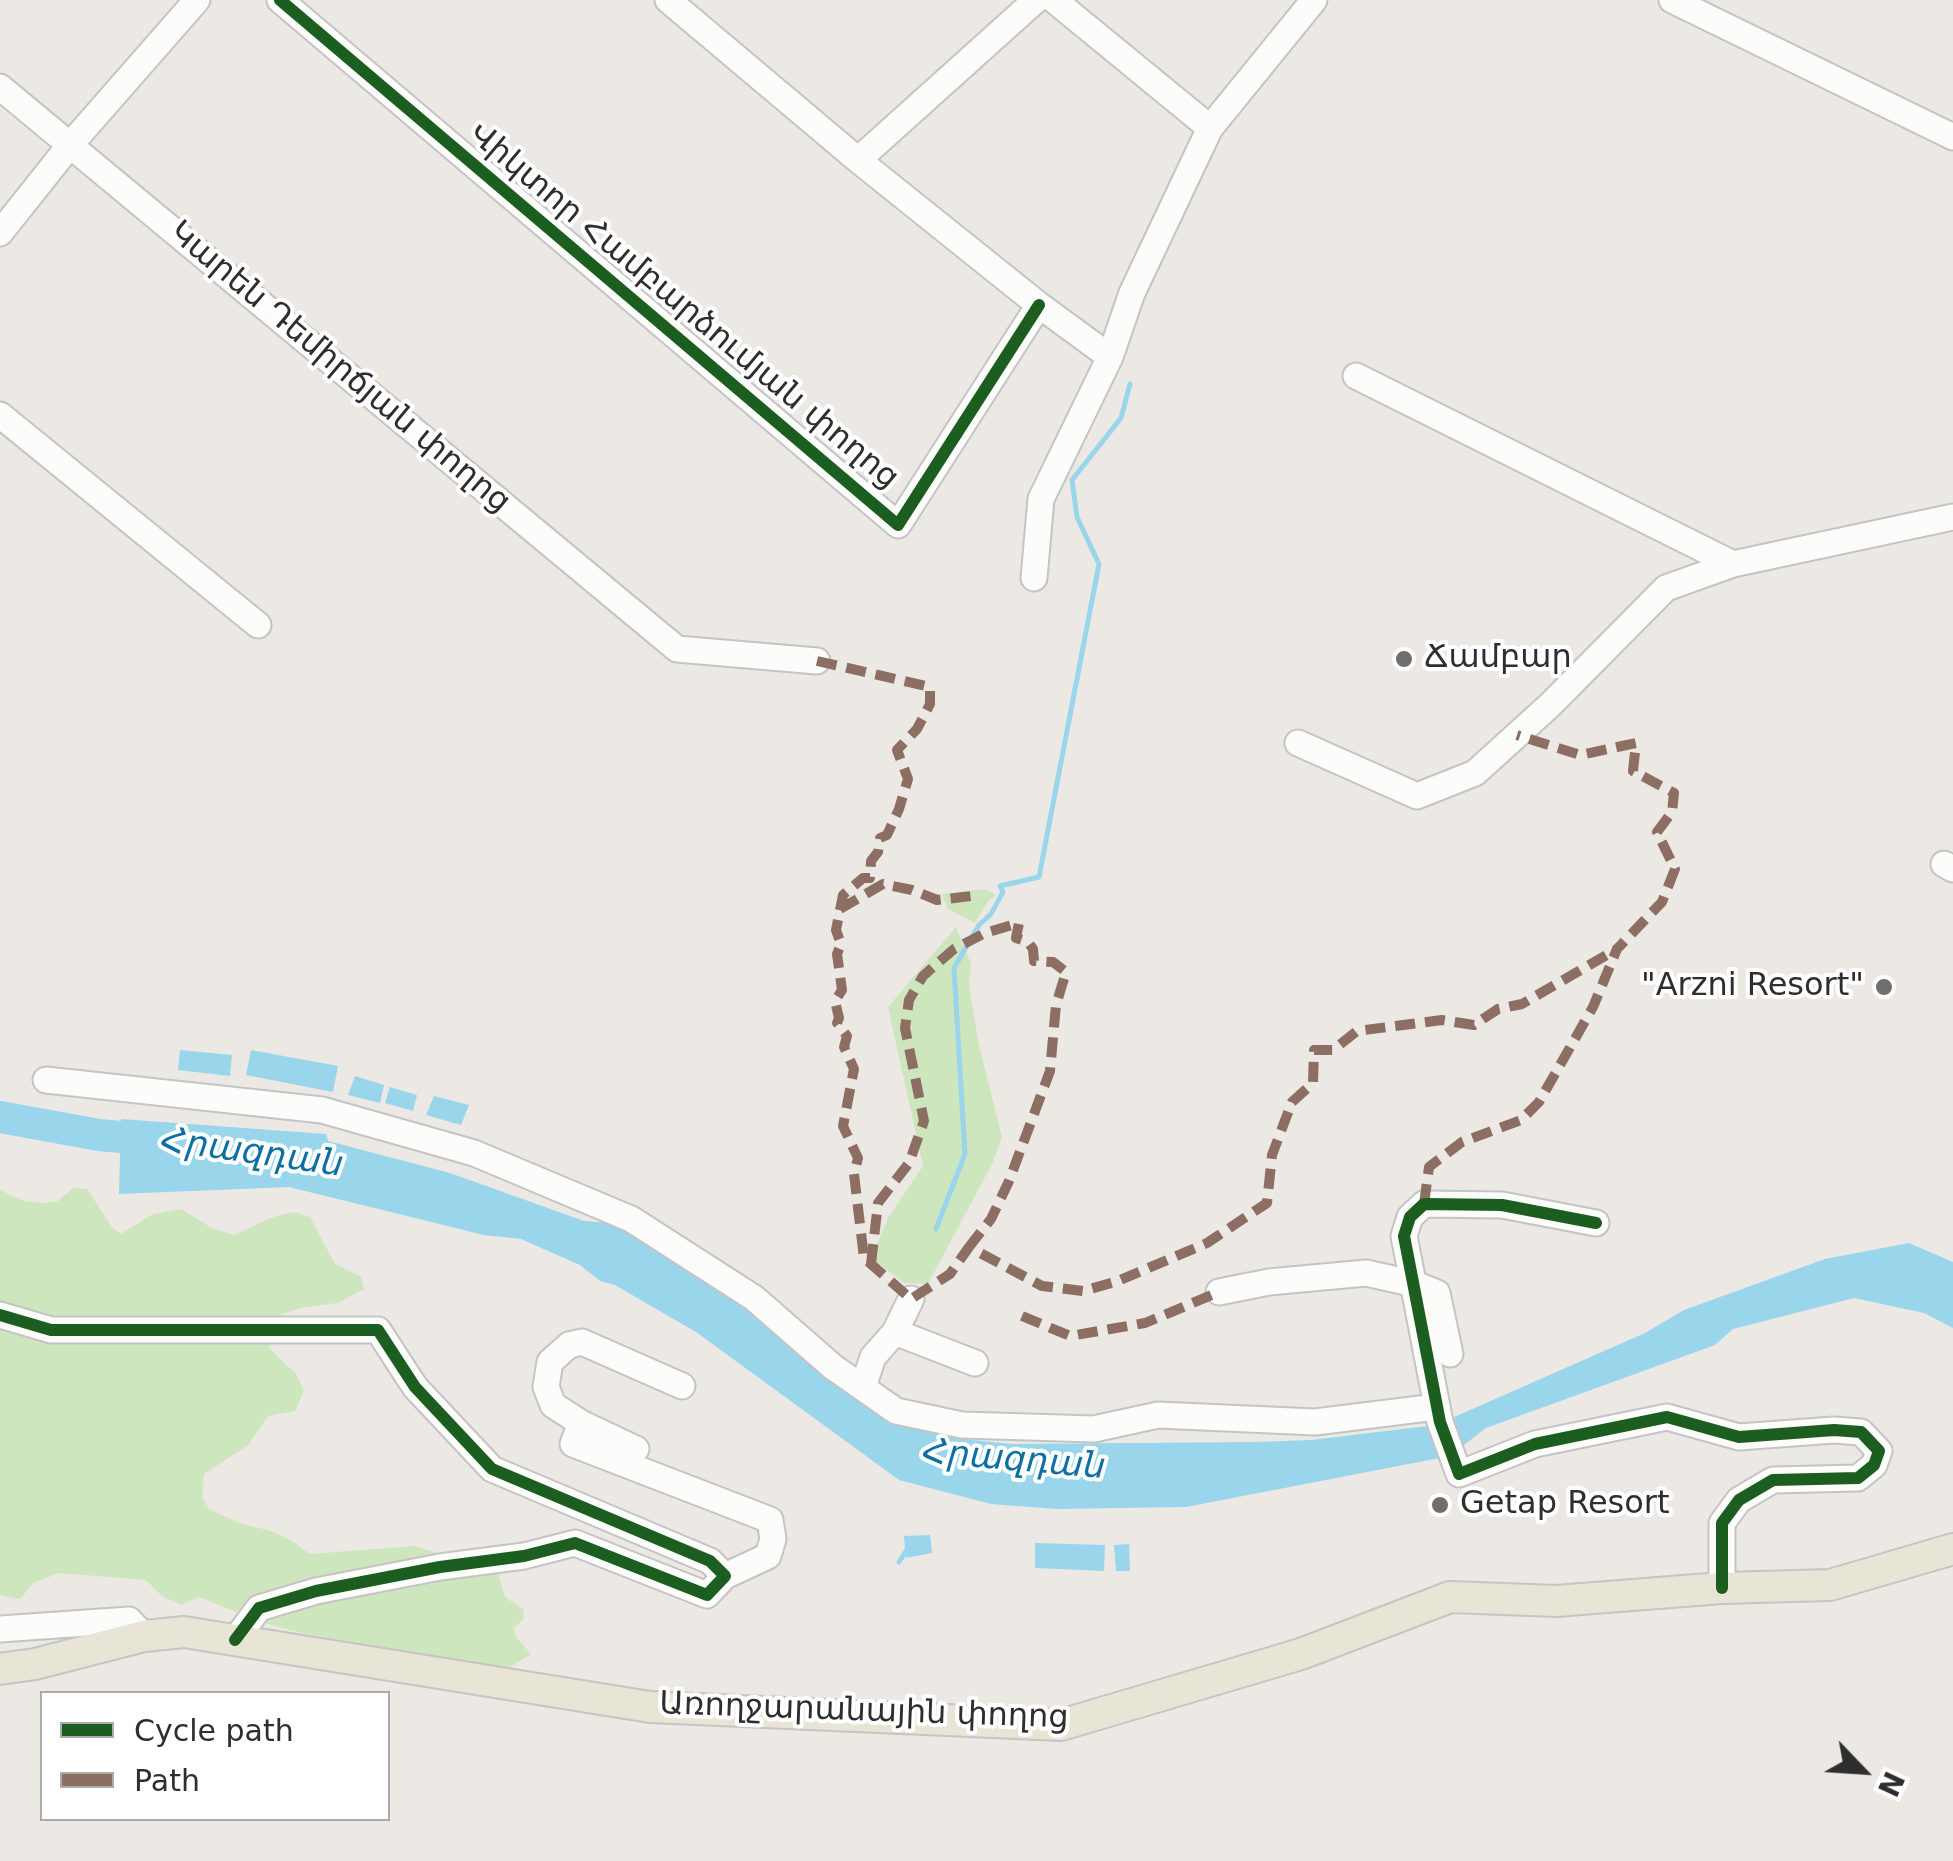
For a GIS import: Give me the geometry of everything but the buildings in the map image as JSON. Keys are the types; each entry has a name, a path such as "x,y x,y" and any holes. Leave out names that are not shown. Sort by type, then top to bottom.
{"main road":[{"name":"Առողջարանային փողոց","path":"0,1669 144,1636 184,1632 650,1707 1062,1724 1300,1654 1450,1597 1556,1601 1722,1588 1830,1585 1953,1549"}],"street":[{"path":"0,234 70,145 197,0"},
{"name":"Վիկտոր Համբարձումյան փողոց","path":"280,0 898,525 1038,305"},
{"path":"668,0 858,160 1110,358"},
{"path":"858,160 1036,0"},
{"path":"1054,0 1210,128"},
{"path":"1034,578 1041,499 1110,358 1132,292 1210,128 1314,0"},
{"path":"1672,0 1953,137"},
{"name":"Կարեն Դեմիրճյան փողոց","path":"0,86 677,648 817,662"},
{"path":"1356,376 1733,564"},
{"path":"0,415 258,626"},
{"path":"1298,743 1417,796 1475,773 1550,705 1666,588 1733,564 1953,516"},
{"path":"46,1080 322,1110 474,1153 631,1219 754,1298 833,1368 896,1411 962,1425 1094,1429 1158,1415 1314,1422 1438,1414"},
{"path":"1596,1223 1502,1205 1424,1204 1410,1217 1404,1236 1438,1414 1455,1469 1535,1444 1667,1417 1739,1437 1834,1430 1861,1432 1879,1451 1874,1465 1858,1478 1773,1480 1739,1500 1722,1523 1722,1588"},
{"path":"1218,1292 1269,1282 1366,1273 1415,1284 1437,1294 1450,1354"},
{"path":"863,1387 873,1357 894,1332 911,1299"},
{"path":"0,1315 51,1330 378,1330 414,1387 492,1470 710,1562 724,1576"},
{"path":"894,1332 975,1362"},
{"path":"636,1449 553,1406 546,1387 550,1362 569,1346 582,1342 682,1386"},
{"path":"236,1640 260,1608 316,1591 440,1567 524,1556 575,1543 707,1595 724,1576 768,1556 772,1539 770,1520 573,1444 582,1423"},
{"path":"0,1629 128,1620 144,1636"}],"green space":[{"path":"984,889 996,895 975,923 948,909 942,894"},
{"path":"956,927 971,964 969,985 979,1045 1002,1137 992,1164 928,1284 904,1283 872,1258 888,1218 923,1166 888,1007"},
{"path":"73,1188 87,1189 121,1234 153,1214 181,1209 212,1228 234,1235 294,1212 310,1217 335,1264 361,1277 364,1289 338,1303 282,1314 269,1348 296,1374 304,1391 295,1411 268,1416 248,1445 204,1474 202,1496 209,1509 239,1523 271,1531 310,1554 415,1546 497,1571 505,1597 524,1610 523,1620 513,1628 531,1654 506,1669 306,1634 264,1623 199,1597 181,1605 162,1596 146,1580 59,1573 33,1583 20,1599 0,1595 0,1190 24,1201 42,1203 58,1201"}],"water":[{"path":"180,1050 232,1055 230,1076 178,1070"},
{"path":"251,1050 338,1066 333,1092 246,1075"},
{"path":"355,1076 384,1085 380,1103 348,1095"},
{"path":"390,1087 417,1095 413,1111 385,1103"},
{"path":"434,1096 469,1105 461,1125 426,1115"},
{"path":"121,1119 326,1134 328,1141 450,1173 584,1221 612,1223 643,1233 944,1429 973,1440 1011,1444 1256,1442 1311,1440 1436,1425 1645,1333 1684,1310 1825,1259 1909,1243 1953,1262 1953,1328 1924,1313 1854,1298 1733,1329 1715,1345 1486,1428 1450,1456 1186,1507 1057,1509 991,1504 899,1480 696,1332 615,1285 600,1281 580,1265 521,1239 484,1235 289,1187 119,1194"},
{"path":"930,1535 932,1553 906,1558 904,1536"},
{"path":"1035,1543 1105,1545 1104,1571 1035,1568"},
{"path":"1129,1544 1130,1571 1116,1571 1114,1545"}],"waterway":[{"path":"936,1229 965,1154 954,968 979,925 991,914 1003,892 1000,886 1039,877 1099,564 1077,517 1072,480 1121,418 1130,384"},
{"name":"Հրազդան","path":"0,1117 99,1135 164,1141"},
{"path":"899,1562 908,1548"}],"marked path":[{"path":"817,661 930,687 930,704 917,729 897,750 908,779 899,809 887,835 880,838 878,852 871,861 870,878 863,878 843,895 836,930 841,944 837,954 842,990 835,1001 837,1023 847,1036 844,1047 854,1069 843,1126 858,1158 854,1174 864,1258 911,1299 950,1274 969,1247 1042,1286 1083,1291 1118,1281 1207,1243 1267,1203 1272,1155 1292,1102 1313,1083 1314,1050 1333,1050 1357,1031 1442,1020 1474,1025 1498,1009 1522,1004 1617,949"},
{"path":"1424,1204 1429,1167 1462,1142 1521,1120 1539,1102 1593,1007 1617,949 1662,902 1675,869 1657,832 1672,812 1674,793 1633,771 1636,743 1580,755 1517,735"},
{"path":"840,909 883,884 937,900 980,895"},
{"path":"871,1264 878,1203 909,1163 924,1121 905,1028 909,1000 923,976 954,949 985,933 1019,923 1016,938 1028,942 1034,961 1053,962 1066,972 1056,1005 1050,1071 1009,1181 991,1219 969,1247"},
{"path":"1022,1316 1070,1336 1145,1323 1219,1292"}],"cycle path":[{"path":"280,0 898,525 1039,305"},
{"path":"1596,1223 1502,1205 1424,1204 1410,1217 1404,1236 1440,1422 1459,1474 1535,1444 1667,1417 1739,1437 1834,1430 1861,1432 1879,1451 1874,1465 1858,1478 1773,1480 1739,1500 1722,1523 1722,1588"},
{"path":"0,1315 51,1330 378,1330 415,1387 492,1469 710,1561 725,1576 707,1595 575,1543 524,1556 440,1567 316,1591 259,1608 235,1640"}],"place":[{"name":"Ճամբար","path":"1404,659"},
{"name":"\"Arzni Resort\"","path":"1884,987"},
{"name":"Getap Resort","path":"1440,1505"}]}
